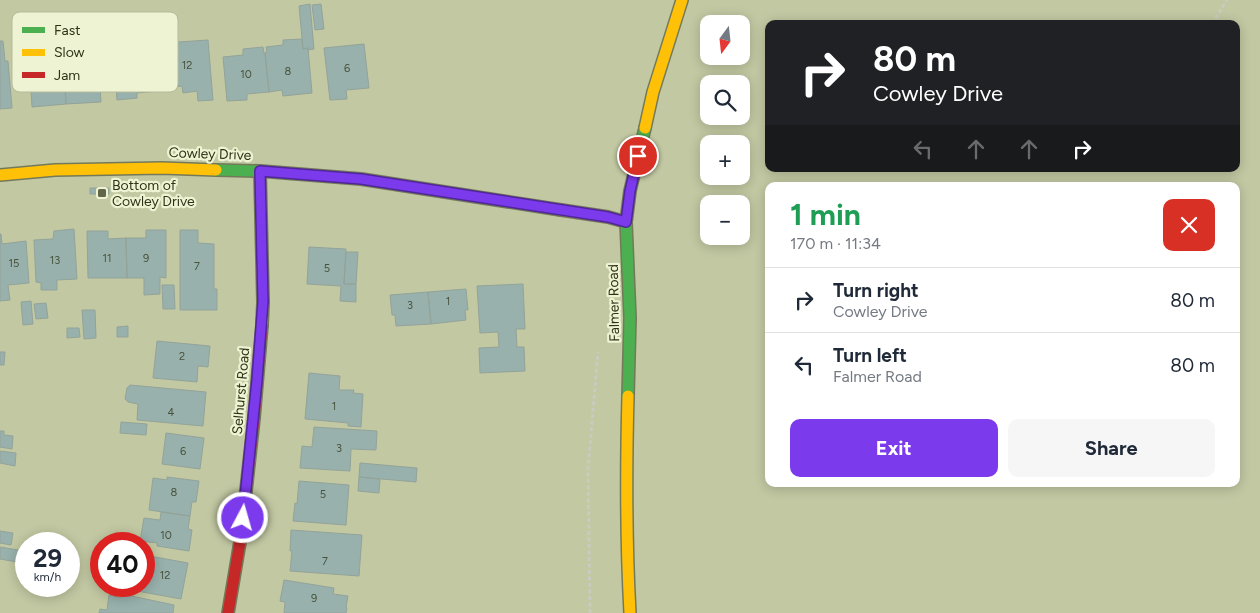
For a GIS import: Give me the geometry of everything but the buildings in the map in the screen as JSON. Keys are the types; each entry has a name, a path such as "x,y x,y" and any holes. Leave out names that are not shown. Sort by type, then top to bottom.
{"street":[{"name":"Falmer Road","path":"630,613 627,562 626,476 630,318 626,222 630,191 654,92 682,0"},
{"name":"Cowley Drive","path":"0,175 55,170 162,168 260,171 390,182 608,217 626,222"},
{"name":"Selhurst Road","path":"228,613 248,468 262,312 260,171"}],"path":[{"path":"1214,20 1227,0"},
{"path":"590,613 588,469 598,350"}],"traffic: fast":[{"path":"628,396 630,318 626,222 630,191 645,128"},
{"path":"216,170 260,171 361,179 561,210"}],"traffic: slow":[{"path":"645,128 653,92 682,0"},
{"path":"0,175 55,170 162,168 216,170"},
{"path":"260,171 262,325"},
{"path":"561,210 608,217 626,222"},
{"path":"628,396 627,505 630,613"}],"traffic: jam":[{"path":"228,613 241,536 262,325"}],"place":[{"name":"Bottom of Cowley Drive","path":"102,193"}],"route":[{"path":"243,518 263,302 260,171 400,184 608,217 626,222 630,191 638,156"}]}
